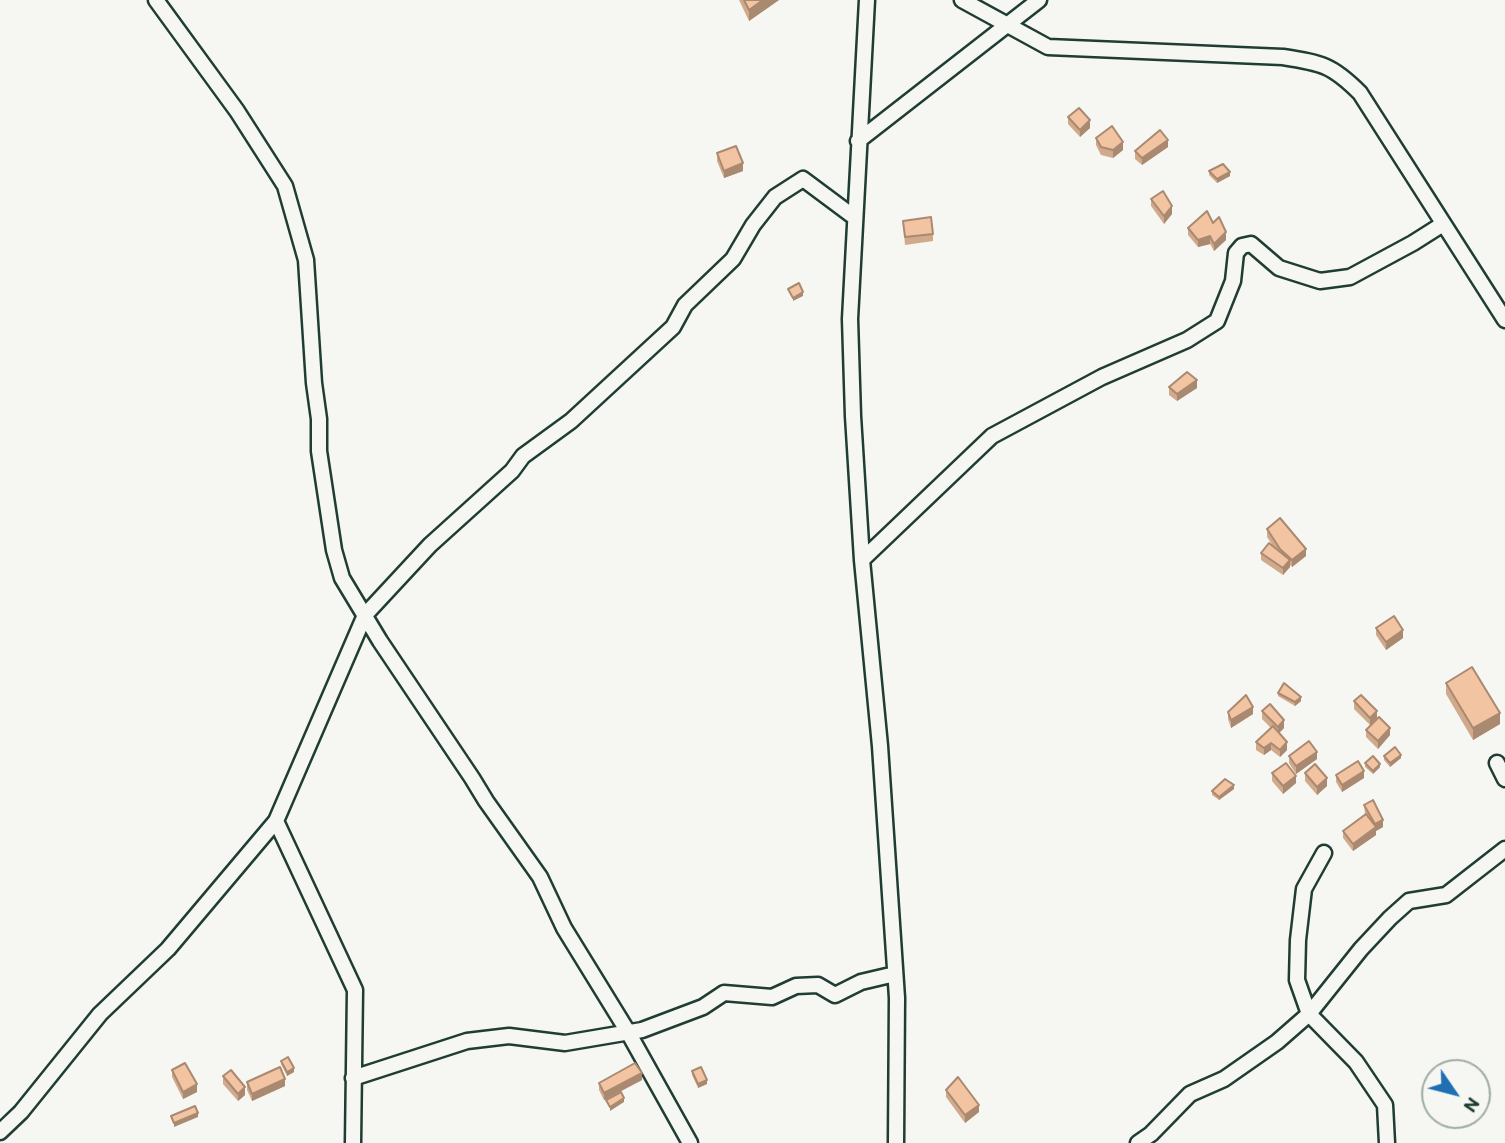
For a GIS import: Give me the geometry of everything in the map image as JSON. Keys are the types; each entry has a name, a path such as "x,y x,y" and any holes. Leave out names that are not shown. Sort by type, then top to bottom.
{"street":[{"path":"156,0 237,111 285,186 306,260 319,419 319,451 334,550 342,578 380,641 540,877 564,928 628,1032 690,1143"},
{"path":"867,0 850,319 862,560 880,746 895,974 896,1143"},
{"path":"962,0 1048,47 1283,57 1312,61 1338,71 1360,93 1505,320"},
{"path":"858,141 1039,0"},
{"path":"0,1132 21,1112 100,1014 168,948 276,821 365,615 430,545 512,471 523,456 571,421 673,327 685,305 733,259 753,225 775,197 803,179 854,217"},
{"path":"862,560 992,436 1102,377 1187,340 1217,321 1233,281 1237,253 1242,247 1251,244 1279,268 1320,281 1350,277 1443,225"},
{"path":"1497,763 1505,779"},
{"path":"276,821 355,989 353,1143"},
{"path":"1138,1143 1151,1134 1190,1094 1223,1079 1276,1042 1309,1014 1361,949 1409,901 1446,895 1505,849"},
{"path":"1324,853 1304,889 1297,980 1309,1014 1356,1062 1385,1105 1387,1143"},
{"path":"353,1078 467,1041 509,1036 565,1043 658,1025 703,1006 724,993 772,997 796,986 818,985 835,995 862,982 895,974"}],"building":[{"path":"744,0 763,0 749,10"},
{"path":"1079,108 1090,120 1080,130 1068,117"},
{"path":"1112,126 1123,142 1113,150 1101,147 1096,138"},
{"path":"1160,130 1168,140 1142,158 1135,151"},
{"path":"736,146 743,163 724,171 717,153"},
{"path":"1223,164 1230,172 1217,179 1209,171"},
{"path":"1163,191 1172,206 1164,216 1151,199"},
{"path":"1207,211 1213,223 1219,217 1226,232 1214,244 1210,236 1198,240 1188,228"},
{"path":"931,217 933,234 905,237 903,221"},
{"path":"799,283 803,292 793,298 788,289"},
{"path":"1187,372 1197,380 1177,394 1169,387"},
{"path":"1280,518 1306,549 1292,560 1280,549 1267,529"},
{"path":"1269,543 1290,560 1283,568 1261,553"},
{"path":"1394,616 1403,630 1386,642 1376,628"},
{"path":"1472,667 1500,713 1473,728 1446,683"},
{"path":"1284,683 1301,697 1295,702 1278,693"},
{"path":"1246,695 1253,707 1231,720 1228,712"},
{"path":"1361,695 1377,711 1370,718 1354,701"},
{"path":"1270,704 1284,720 1278,727 1262,711"},
{"path":"1379,717 1390,728 1378,741 1366,730"},
{"path":"1273,726 1287,742 1280,750 1271,743 1264,748 1256,742"},
{"path":"1309,741 1317,752 1296,766 1289,756"},
{"path":"1395,747 1401,755 1390,763 1384,756"},
{"path":"1373,756 1380,764 1373,771 1365,763"},
{"path":"1358,761 1364,771 1342,785 1336,775"},
{"path":"1286,763 1296,776 1283,786 1272,773"},
{"path":"1315,764 1327,778 1317,787 1305,773"},
{"path":"1225,779 1234,785 1219,797 1212,791"},
{"path":"1373,800 1383,820 1375,824 1364,805"},
{"path":"1366,814 1376,827 1353,844 1343,831"},
{"path":"288,1057 294,1068 287,1072 281,1061"},
{"path":"185,1063 197,1084 183,1092 172,1070"},
{"path":"635,1063 642,1073 604,1093 599,1083"},
{"path":"280,1067 285,1079 252,1094 247,1082"},
{"path":"701,1067 707,1080 698,1084 692,1071"},
{"path":"231,1070 245,1087 238,1094 223,1076"},
{"path":"958,1077 979,1105 965,1115 946,1090"},
{"path":"621,1092 624,1098 610,1107 606,1100"},
{"path":"195,1106 198,1113 174,1123 171,1116"}]}
